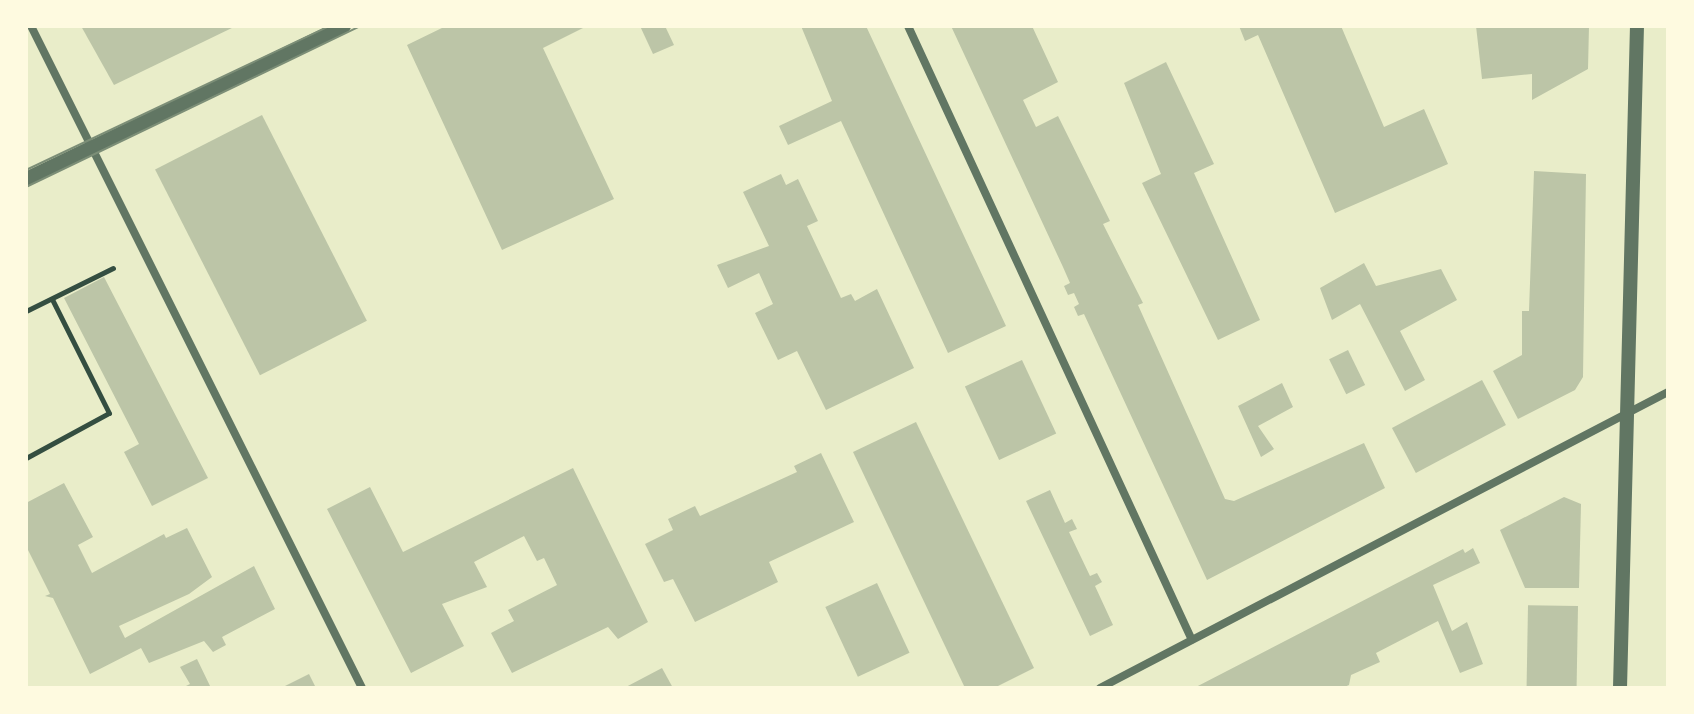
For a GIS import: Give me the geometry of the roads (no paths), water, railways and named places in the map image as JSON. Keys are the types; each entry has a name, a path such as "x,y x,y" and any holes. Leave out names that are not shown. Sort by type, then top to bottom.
{"street":[{"path":"31,26 362,688"},
{"path":"26,179 344,26"},
{"path":"908,26 1192,640"},
{"path":"1620,688 1637,26"},
{"path":"1100,688 1668,392"}],"tram line":[{"path":"26,170 329,26"},
{"path":"26,187 361,26"}]}
